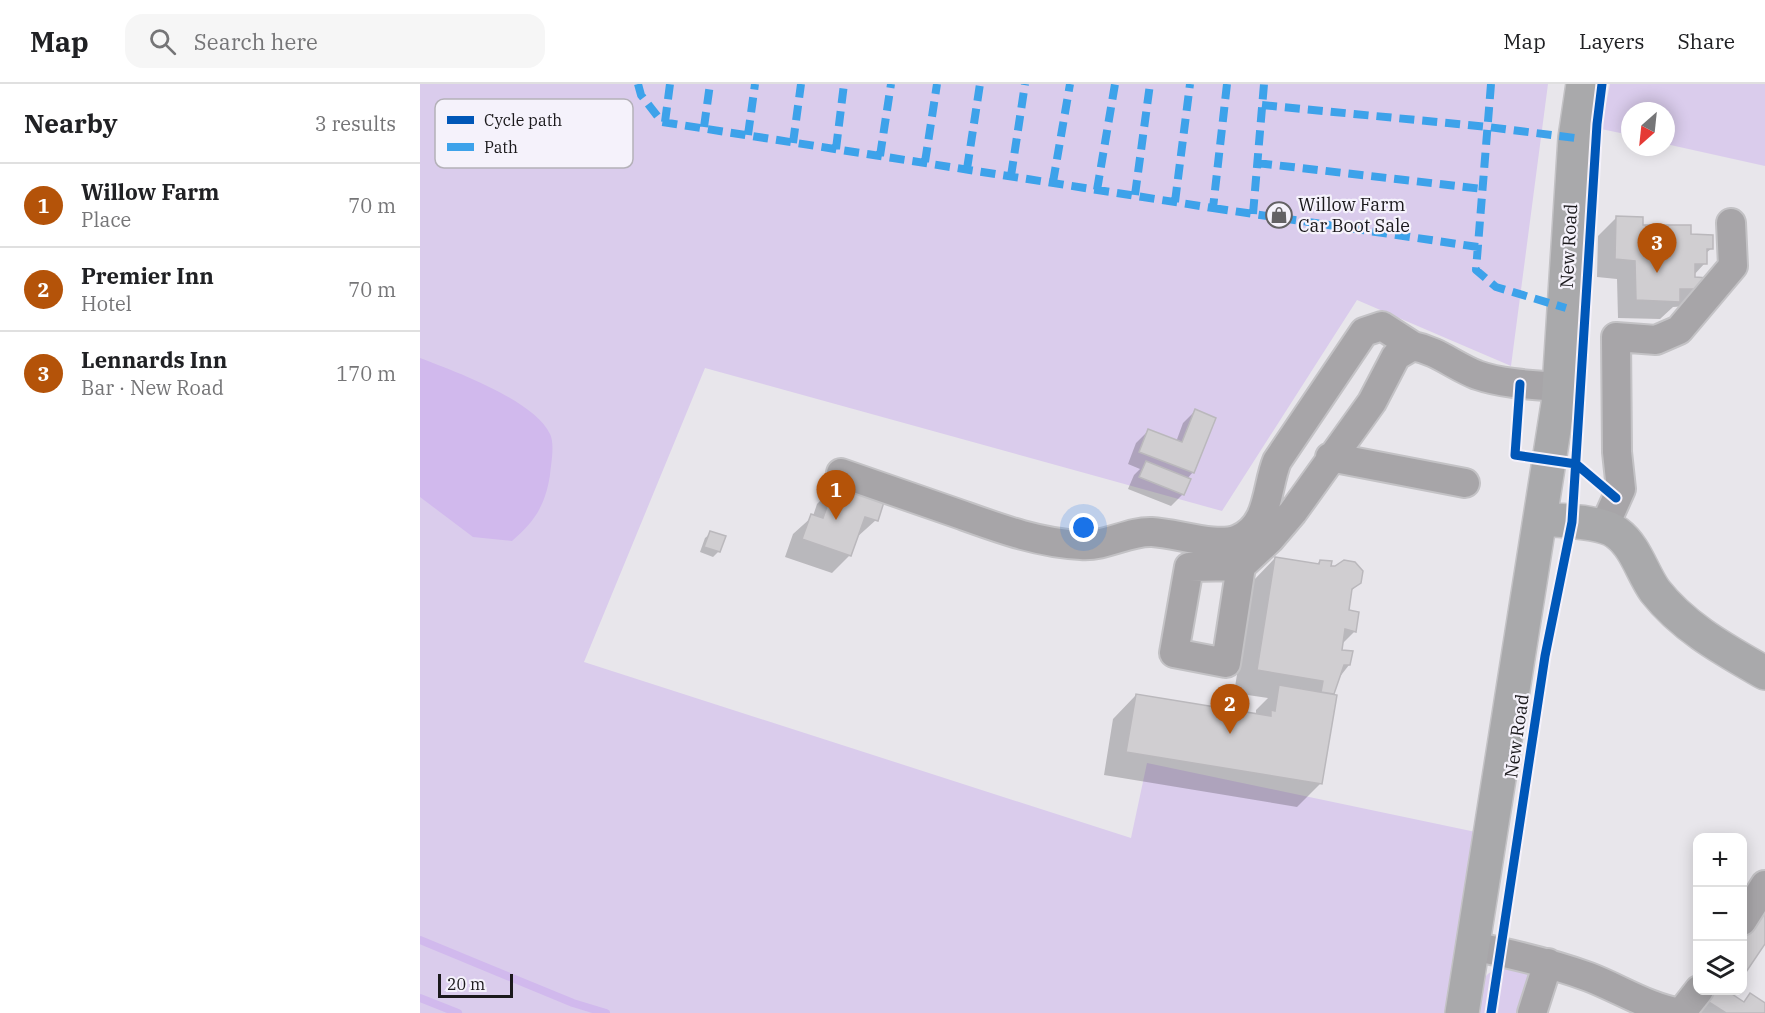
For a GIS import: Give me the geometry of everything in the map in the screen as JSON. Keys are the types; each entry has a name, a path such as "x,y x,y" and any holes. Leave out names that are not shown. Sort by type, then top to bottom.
{"main road":[{"name":"New Road","path":"1462,1013 1560,387 1575,138 1583,84"},
{"path":"1541,519 1604,527 1617,533 1630,548 1654,589 1677,616 1713,642 1765,673"}],"lane":[{"path":"1604,527 1621,489 1617,452 1616,337 1656,340 1679,330 1733,266 1731,223"},
{"path":"841,473 1022,536 1058,543 1101,544 1137,533 1154,532 1224,541 1239,539 1256,525 1265,510 1270,477 1277,461 1364,332 1382,326 1413,346 1430,349 1477,375 1520,384 1560,387"},
{"path":"1241,566 1276,533 1372,402 1396,356 1413,346"},
{"path":"1330,457 1465,483"},
{"path":"1747,914 1765,885"},
{"path":"1472,946 1548,963 1590,978 1666,1011 1681,1013 1695,995"},
{"path":"1532,1013 1548,963"}],"shaded area":[{"path":"420,84 1548,84 1511,366 1357,300 1222,511 705,368 584,662 1131,838 1147,763 1490,835 1462,1013 420,1013"},
{"path":"1610,84 1765,84 1765,166 1675,146 1675,102 1621,102 1621,133 1601,129"},
{"path":"420,358 511,398 541,422 550,434 552,454 545,496 533,520 512,541 473,537 420,497"},
{"path":"1517,966 1528,970 1532,981 1524,1013 1478,1013 1483,983 1489,973"}],"building":[{"path":"1616,216 1643,217 1643,225 1691,225 1691,234 1713,235 1713,249 1707,249 1707,264 1695,264 1695,277 1708,278 1707,289 1680,289 1680,302 1636,300 1635,261 1615,259"},
{"path":"1195,409 1216,418 1194,473 1139,452 1148,429 1182,442"},
{"path":"1146,461 1191,479 1184,495 1139,477"},
{"path":"835,484 884,502 878,521 865,517 851,556 802,539 811,514 823,518"},
{"path":"710,531 726,536 720,552 704,547"},
{"path":"1275,557 1319,564 1320,560 1332,561 1331,566 1344,560 1355,562 1363,571 1361,583 1352,589 1349,610 1359,612 1356,632 1345,629 1342,650 1353,651 1350,665 1344,665 1334,694 1321,692 1323,681 1257,670"},
{"path":"1279,685 1337,695 1322,784 1126,752 1136,694 1271,716 1271,710 1275,711"},
{"path":"1765,906 1765,944 1747,971 1747,941 1747,933"},
{"path":"1750,993 1765,1003 1765,1013 1726,1013 1704,999 1707,995 1734,995 1744,1002"}],"waterway":[{"path":"420,940 573,1003 606,1013"},
{"path":"420,998 458,1013"}],"marked path":[{"path":"638,84 641,95 662,122 1213,208 1227,84"},
{"path":"665,122 670,84"},
{"path":"704,127 710,84"},
{"path":"748,135 755,84"},
{"path":"793,143 801,84"},
{"path":"836,149 844,84"},
{"path":"880,156 891,84"},
{"path":"925,162 937,84"},
{"path":"967,169 980,84"},
{"path":"1011,176 1025,84"},
{"path":"1053,182 1070,84"},
{"path":"1097,190 1115,84"},
{"path":"1135,195 1150,84"},
{"path":"1175,202 1190,84"},
{"path":"1253,214 1264,84"},
{"path":"1491,84 1476,270 1496,287 1566,308"},
{"path":"1262,105 1488,127 1575,138"},
{"path":"1257,163 1483,189"},
{"path":"1213,208 1478,247"}],"cycle path":[{"path":"1491,1013 1545,656 1572,522 1597,124 1602,84"},
{"path":"1520,384 1515,455 1576,464 1616,498"}],"place":[{"name":"Willow Farm Car Boot Sale","path":"1279,215"},
{"name":"Lennards Inn","path":"1657,273"},
{"name":"Willow Farm","path":"836,520"},
{"name":"Premier Inn","path":"1230,734"}]}
